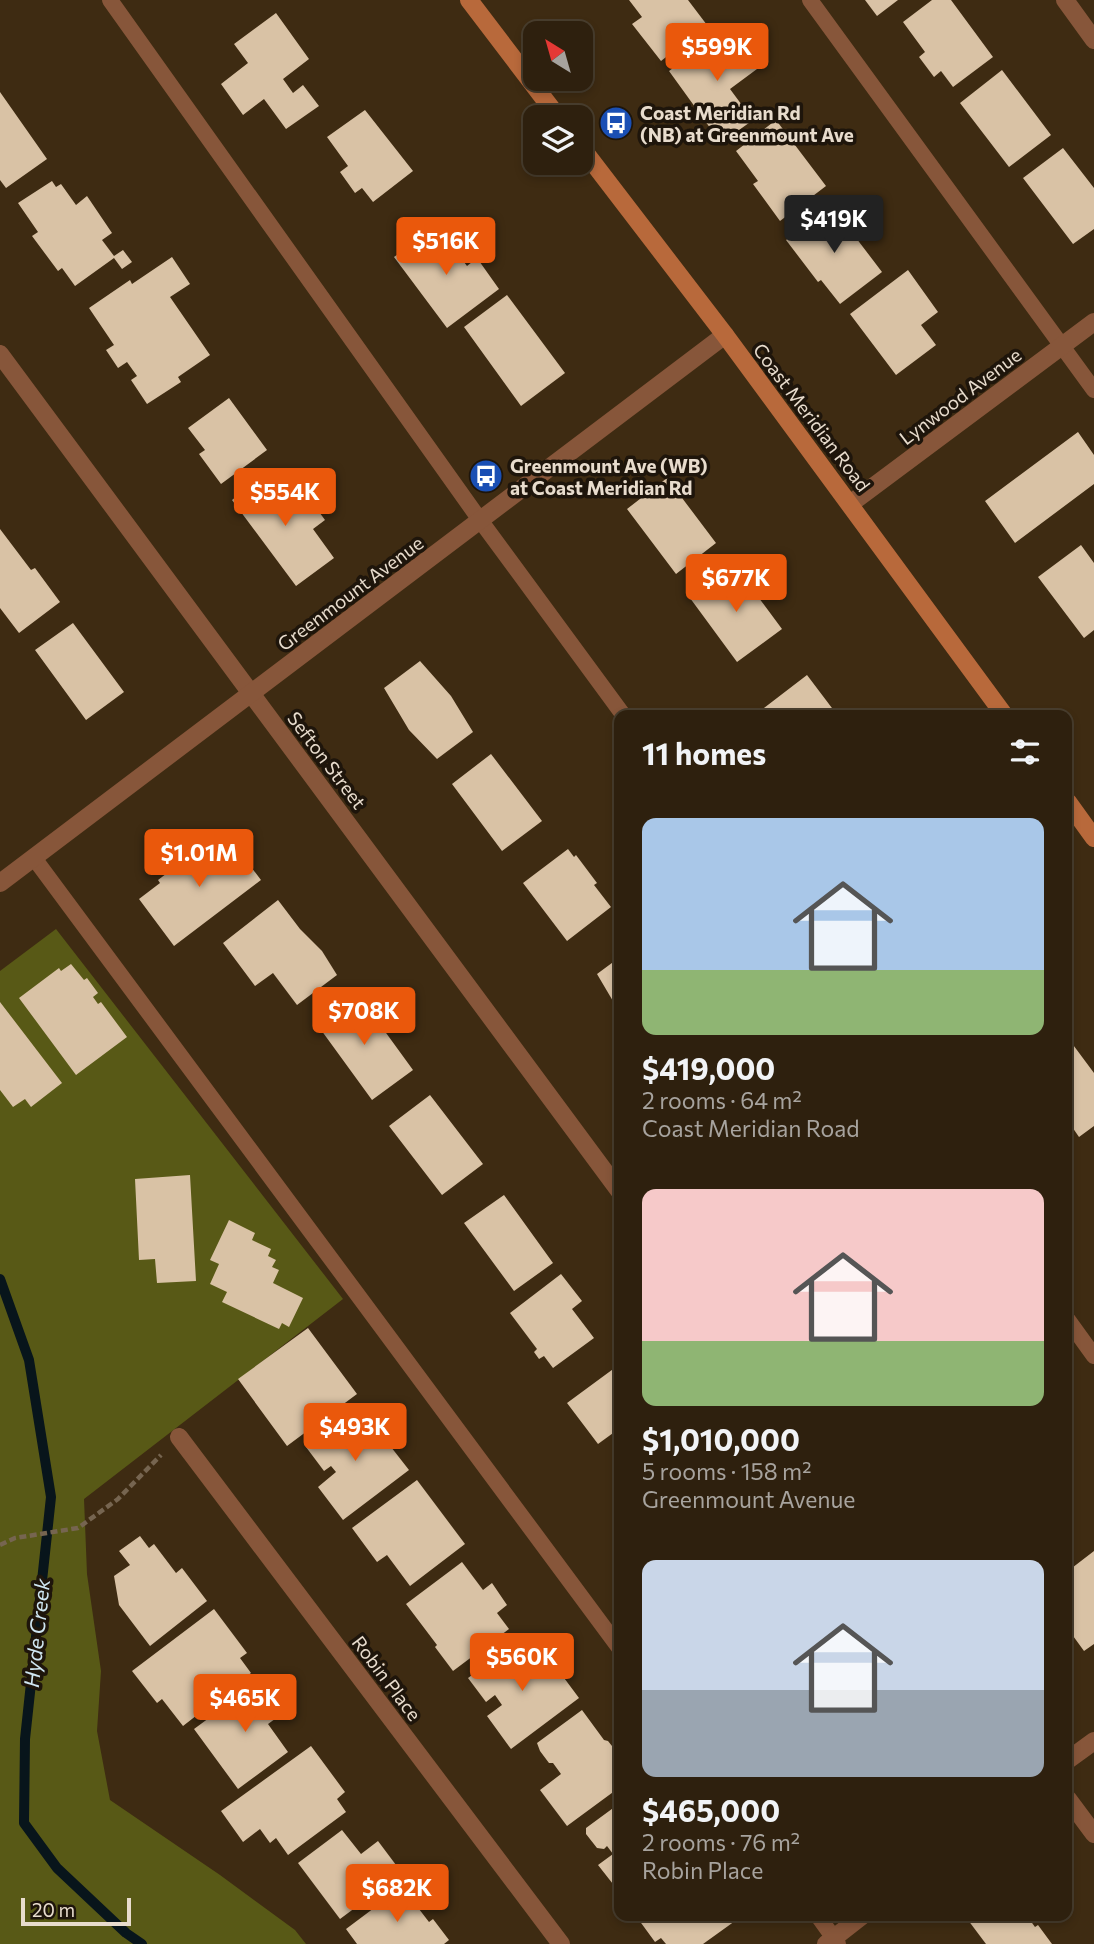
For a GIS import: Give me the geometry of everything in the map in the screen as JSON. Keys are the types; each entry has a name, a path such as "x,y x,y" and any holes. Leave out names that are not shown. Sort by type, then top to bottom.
{"main road":[{"path":"468,0 549,105"},
{"name":"Coast Meridian Road","path":"593,163 725,335 1001,710"},
{"path":"1072,808 1094,838"}],"street":[{"path":"1065,0 1094,40"},
{"name":"Lynwood Avenue","path":"850,504 1094,321"},
{"name":"Greenmount Avenue","path":"0,883 725,335"},
{"name":"Sefton Street","path":"0,354 614,1184"},
{"name":"Robin Place","path":"179,1437 561,1944"},
{"path":"1072,1757 1094,1741"},
{"path":"1072,1804 1094,1834"},
{"path":"833,1942 857,1921"}],"lane":[{"path":"110,0 480,520 620,710"},
{"path":"810,0 1094,390"},
{"path":"34,858 614,1641"},
{"path":"1072,1326 1094,1356"},
{"path":"821,1921 833,1942"}],"path":[{"path":"0,1545 15,1538 78,1528 118,1499 179,1437"}],"shaded area":[{"path":"56,929 343,1299 84,1499 87,1574 101,1671 97,1731 110,1800 295,1930 306,1944 0,1944 0,971"}],"building":[{"path":"629,0 688,0 707,25 661,61 632,24 642,17"},
{"path":"865,0 898,0 877,16"},
{"path":"932,0 951,0 993,57 953,87 941,71 934,77 919,57 925,52 903,22"},
{"path":"276,13 309,59 283,79 293,93 303,85 319,106 286,129 264,99 243,115 221,84 248,63 234,44"},
{"path":"728,28 757,69 730,89 753,120 721,143 669,71"},
{"path":"1002,70 1051,135 1009,167 960,103"},
{"path":"0,92 47,159 6,188 0,180"},
{"path":"365,110 413,171 373,202 362,188 355,193 340,172 348,166 327,137"},
{"path":"776,120 826,186 780,221 753,184 758,181 736,151"},
{"path":"1063,148 1094,188 1094,229 1073,244 1023,178"},
{"path":"52,181 56,187 61,184 76,205 87,196 112,233 102,240 114,256 123,250 132,262 122,269 114,258 75,286 62,268 58,271 32,236 38,232 18,203"},
{"path":"831,205 882,272 840,304 821,280 818,282 786,240"},
{"path":"437,226 467,266 477,258 499,289 447,328 394,257"},
{"path":"172,257 190,284 170,297 210,355 178,377 181,382 147,404 131,380 137,376 127,362 118,368 106,350 114,345 89,308 130,280 132,284"},
{"path":"908,270 938,312 921,325 936,345 896,375 850,314"},
{"path":"507,295 565,373 521,406 464,327"},
{"path":"229,398 267,450 221,484 199,454 205,450 188,428"},
{"path":"1078,432 1094,455 1094,484 1015,543 985,501"},
{"path":"268,472 292,505 306,494 325,520 313,529 334,558 296,586 232,500"},
{"path":"667,478 716,543 676,574 627,509"},
{"path":"0,529 31,570 35,568 60,602 19,633 0,608"},
{"path":"1081,545 1094,563 1094,630 1084,638 1038,577"},
{"path":"731,567 750,592 753,590 782,629 737,662 690,598"},
{"path":"73,623 124,692 86,720 35,650"},
{"path":"420,661 451,696 473,732 437,759 409,730 384,688"},
{"path":"807,675 833,710 761,710"},
{"path":"491,754 542,821 502,851 452,784"},
{"path":"225,833 261,880 174,946 139,899 160,883 158,880 203,846 206,849"},
{"path":"568,849 574,857 576,855 597,883 594,885 611,907 567,941 523,883"},
{"path":"278,900 300,929 322,951 337,975 297,1005 273,973 255,986 223,943"},
{"path":"614,961 614,1003 597,974"},
{"path":"71,964 84,980 87,978 98,993 93,997 98,1004 101,1002 127,1037 76,1075 19,998 59,968 61,971"},
{"path":"357,993 413,1070 372,1100 316,1023"},
{"path":"0,1002 62,1083 31,1107 25,1099 13,1107 0,1090"},
{"path":"1072,1043 1094,1073 1094,1126 1079,1137 1072,1127"},
{"path":"430,1095 483,1164 442,1195 389,1126"},
{"path":"190,1175 196,1281 157,1283 155,1259 139,1260 135,1179"},
{"path":"504,1195 553,1263 514,1291 464,1223"},
{"path":"229,1220 255,1233 252,1240 271,1249 268,1256 276,1260 272,1267 279,1270 273,1283 303,1298 289,1327 282,1323 279,1329 222,1302 227,1292 210,1284 219,1264 210,1260"},
{"path":"561,1274 582,1301 572,1309 594,1338 553,1368 544,1356 539,1359 534,1352 537,1349 510,1313"},
{"path":"308,1328 357,1394 287,1446 238,1379"},
{"path":"614,1368 614,1432 598,1444 567,1403"},
{"path":"359,1406 409,1470 343,1520 318,1487 336,1472 331,1466 324,1471 306,1447"},
{"path":"417,1480 465,1544 410,1586 387,1555 377,1562 352,1528"},
{"path":"140,1536 149,1548 154,1544 176,1573 182,1568 207,1601 150,1646 119,1605 114,1576 130,1565 119,1551"},
{"path":"1094,1551 1094,1644 1084,1651 1072,1634 1072,1568"},
{"path":"462,1562 483,1590 492,1583 507,1605 497,1613 509,1629 453,1671 406,1604"},
{"path":"214,1609 247,1653 240,1658 251,1673 183,1726 162,1699 157,1703 132,1671"},
{"path":"519,1640 536,1664 547,1655 579,1698 511,1749 487,1716 502,1705 495,1695 486,1702 468,1678"},
{"path":"262,1679 286,1711 268,1724 288,1752 238,1789 194,1729"},
{"path":"582,1710 604,1740 614,1748 614,1791 567,1826 540,1790 561,1774 553,1763 549,1763 537,1743"},
{"path":"311,1746 345,1792 337,1799 346,1812 288,1855 276,1838 270,1843 260,1829 243,1842 221,1811"},
{"path":"614,1807 614,1885 598,1865 613,1854 607,1846 604,1849 597,1848 586,1834 586,1828"},
{"path":"342,1830 361,1854 378,1841 402,1873 340,1919 298,1863"},
{"path":"402,1887 429,1922 433,1919 449,1940 444,1944 357,1944 346,1929"},
{"path":"640,1921 735,1921 703,1944 666,1944 661,1938 655,1942"},
{"path":"969,1921 1031,1921 1035,1927 1038,1925 1052,1944 986,1944"}],"waterway":[{"name":"Hyde Creek","path":"0,1279 29,1360 51,1497 25,1739 24,1823 57,1868 126,1933 142,1944"}],"place":[{"name":"Coast Meridian Rd (NB) at Greenmount Ave","path":"616,123"},
{"name":"Greenmount Ave (WB) at Coast Meridian Rd","path":"486,476"}]}
